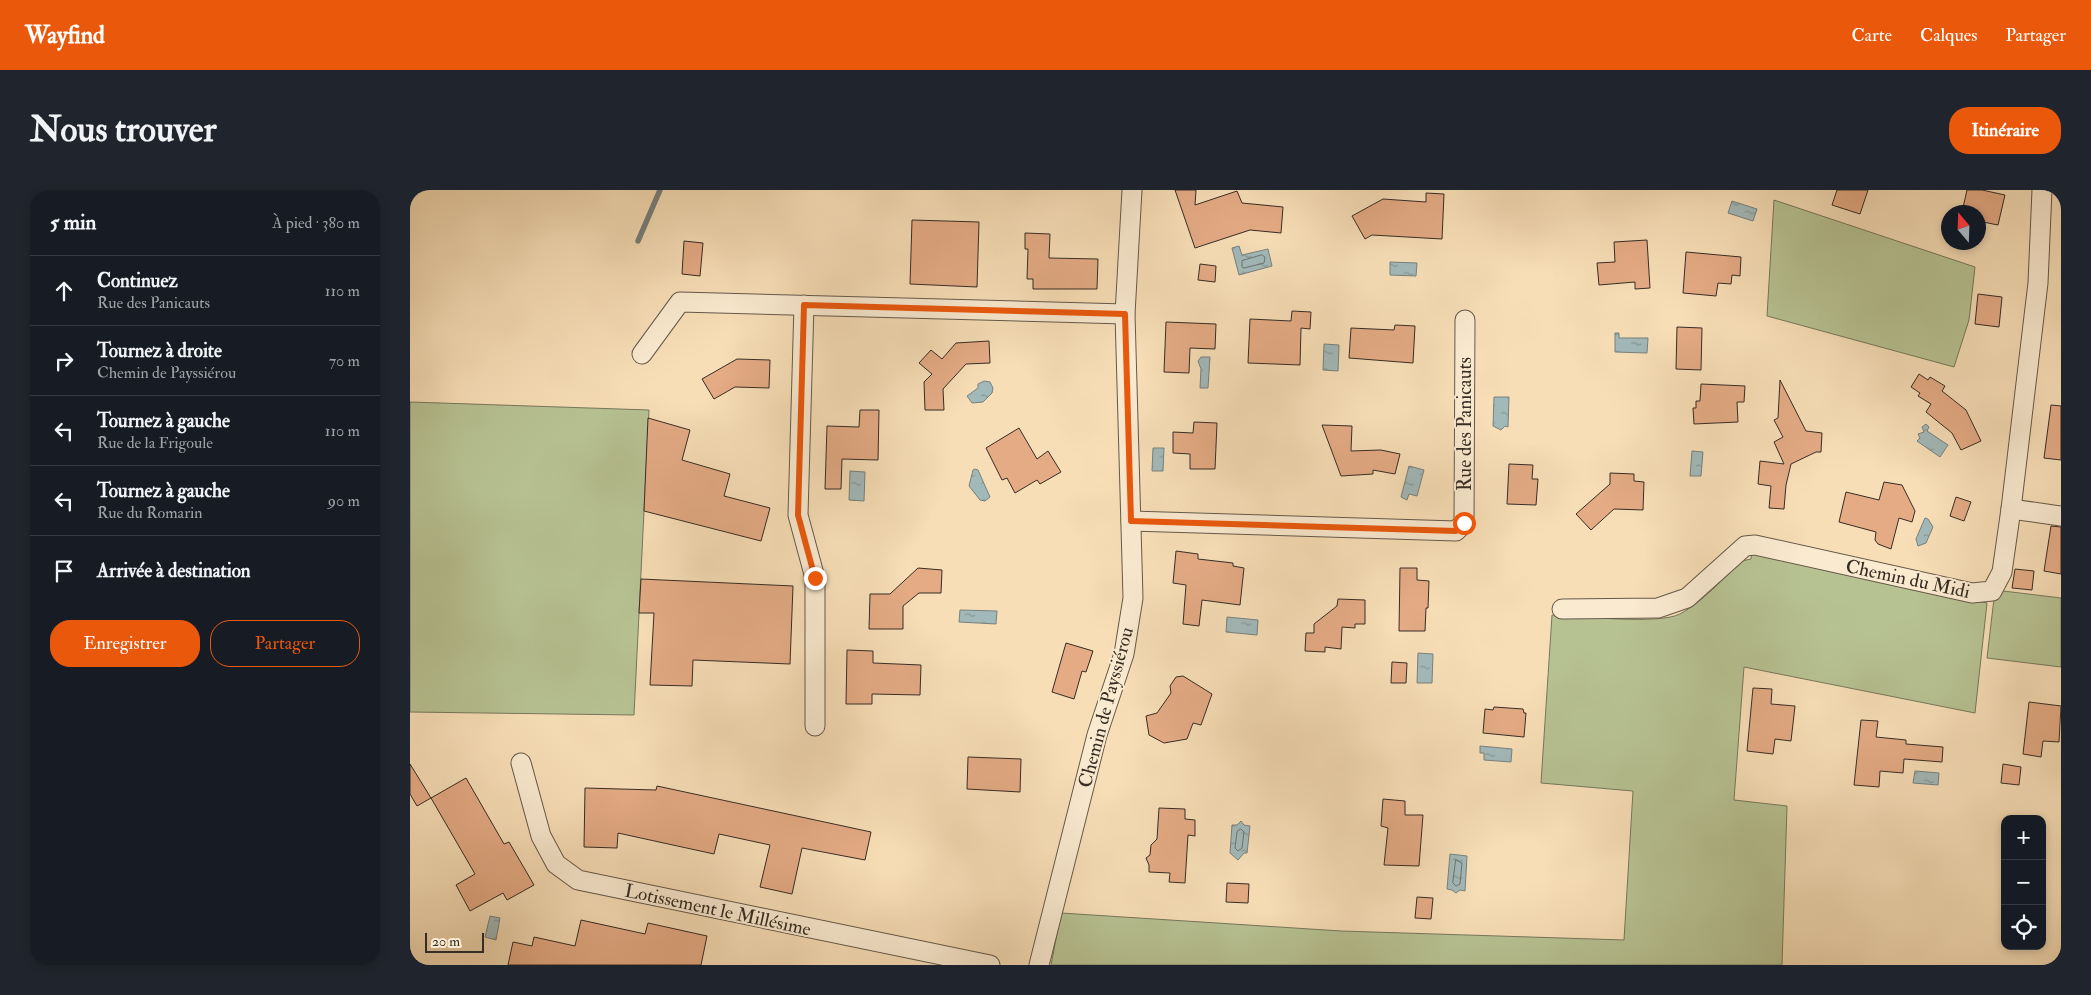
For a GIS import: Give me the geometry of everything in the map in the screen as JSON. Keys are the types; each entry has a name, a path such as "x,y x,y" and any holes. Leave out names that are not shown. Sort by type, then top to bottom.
{"street":[{"name":"Chemin de Payssiérou","path":"1039,965 1097,735 1124,654 1133,598 1125,314 1132,190"},
{"name":"Chemin du Midi","path":"1562,609 1658,608 1687,598 1745,546 1755,545 1972,593 1992,591 2002,572 2011,509 2038,283 2042,190"},
{"path":"642,354 680,302 1125,314"},
{"path":"804,305 798,515 815,578 815,726"},
{"name":"Rue des Panicauts","path":"1131,521 1456,531 1464,523 1465,320"},
{"path":"2011,509 2061,516"},
{"name":"Lotissement le Millésime","path":"521,763 541,836 556,864 578,880 990,965"}],"green space":[{"path":"1774,200 1975,267 1969,320 1954,367 1767,316"},
{"path":"410,402 649,410 634,715 410,712"},
{"path":"1752,549 1987,603 1975,713 1744,667 1734,800 1787,806 1782,965 1051,965 1061,913 1341,931 1624,940 1633,791 1541,783 1552,615 1655,619 1680,614 1705,596 1742,561 1751,559"},
{"path":"1995,590 2061,598 2061,667 1987,658"}],"water":[{"path":"1732,201 1757,209 1753,221 1728,213"},
{"path":"1239,246 1242,255 1268,249 1272,266 1239,275 1232,248"},
{"path":"1390,262 1417,263 1416,276 1390,275"},
{"path":"1615,333 1619,333 1619,338 1648,338 1647,353 1615,352"},
{"path":"1324,344 1339,345 1338,371 1323,370"},
{"path":"1201,357 1210,357 1208,388 1200,388 1201,369 1198,361"},
{"path":"984,381 990,382 993,388 992,393 983,402 972,403 967,396 978,388 978,384"},
{"path":"1494,397 1509,397 1508,427 1505,426 1501,430 1493,426"},
{"path":"1926,424 1929,427 1927,431 1948,445 1940,457 1917,441 1920,438 1918,434 1924,432 1922,427"},
{"path":"1153,448 1164,448 1163,471 1152,471"},
{"path":"1692,451 1703,452 1701,476 1690,476"},
{"path":"1409,466 1424,470 1417,496 1409,494 1407,500 1401,497"},
{"path":"973,470 978,470 990,497 985,501 980,500 969,486"},
{"path":"850,471 865,472 864,501 849,500"},
{"path":"1925,518 1928,519 1933,527 1926,543 1918,546 1916,539"},
{"path":"960,610 997,611 996,624 959,622"},
{"path":"1227,617 1258,620 1257,635 1226,632"},
{"path":"1418,653 1433,654 1432,683 1417,683"},
{"path":"1480,746 1512,749 1511,762 1484,760 1484,753 1480,753"},
{"path":"1915,771 1939,773 1938,785 1913,783"},
{"path":"1241,821 1244,825 1250,826 1247,853 1244,853 1238,860 1230,853 1232,825 1237,825"},
{"path":"1450,854 1467,856 1465,891 1460,890 1456,893 1447,889"},
{"path":"490,916 500,918 496,940 485,937"}],"building":[{"path":"1175,190 1196,190 1195,205 1237,191 1242,203 1283,207 1281,233 1250,230 1195,248"},
{"path":"1837,190 1868,190 1860,214 1832,205"},
{"path":"1967,190 1982,190 2005,195 1998,225 1986,223 1986,205 1964,205"},
{"path":"1426,193 1444,194 1442,239 1372,235 1365,239 1352,216 1383,199 1426,202"},
{"path":"912,220 979,222 977,287 910,284"},
{"path":"1025,233 1050,234 1049,258 1098,259 1097,289 1033,289 1033,279 1027,279 1028,249 1025,249"},
{"path":"1647,240 1650,288 1635,289 1635,282 1599,285 1597,263 1615,262 1614,242"},
{"path":"684,241 703,243 700,276 682,274"},
{"path":"1686,252 1741,257 1740,276 1732,275 1731,284 1718,283 1716,296 1683,293"},
{"path":"1200,264 1216,266 1215,282 1198,280"},
{"path":"1978,294 2002,297 1999,327 1975,324"},
{"path":"1292,311 1311,312 1310,329 1301,328 1300,365 1248,363 1250,319 1291,321"},
{"path":"1166,322 1216,324 1215,349 1190,348 1189,373 1164,372"},
{"path":"1395,325 1415,326 1413,363 1349,358 1351,328 1394,330"},
{"path":"1677,327 1702,328 1701,370 1676,369"},
{"path":"989,341 990,363 966,364 943,389 944,410 925,410 924,382 932,374 919,363 931,350 942,359 956,343"},
{"path":"737,359 770,360 769,388 735,387 714,399 702,379"},
{"path":"1919,374 1928,380 1930,377 1945,386 1942,391 1966,410 1981,441 1961,450 1952,433 1926,412 1931,404 1918,396 1920,393 1911,387"},
{"path":"1780,380 1806,431 1822,433 1821,452 1816,452 1791,464 1786,485 1784,509 1769,508 1771,486 1758,484 1760,461 1784,464 1774,442 1783,437 1774,420 1778,418"},
{"path":"1701,384 1745,386 1744,402 1737,402 1738,422 1694,424 1693,408 1696,408 1696,401 1700,401"},
{"path":"2051,405 2061,406 2061,460 2044,458"},
{"path":"860,410 879,410 878,460 842,459 841,489 825,489 827,426 859,427"},
{"path":"648,418 690,430 682,460 730,474 724,496 770,508 761,541 644,511"},
{"path":"1194,422 1217,423 1215,469 1190,469 1190,454 1173,453 1173,432 1193,433"},
{"path":"1322,425 1352,426 1351,451 1381,450 1400,454 1395,474 1373,470 1373,474 1341,476"},
{"path":"1019,428 1037,459 1048,451 1061,472 1040,484 1037,480 1015,493 1007,478 1002,480 986,448"},
{"path":"1509,464 1533,465 1532,479 1538,479 1536,505 1507,504"},
{"path":"1610,473 1634,474 1634,481 1644,482 1643,510 1614,509 1591,530 1576,514 1610,484"},
{"path":"1884,482 1902,485 1915,511 1912,522 1899,518 1891,549 1878,544 1875,540 1876,532 1839,522 1846,492 1879,500"},
{"path":"1956,497 1971,502 1964,521 1950,516"},
{"path":"2051,526 2061,527 2061,574 2044,571"},
{"path":"1176,551 1198,554 1198,559 1233,563 1233,566 1244,568 1240,605 1202,600 1199,626 1183,624 1186,585 1173,583"},
{"path":"918,568 942,570 941,593 919,593 903,606 903,629 869,629 870,594 890,594"},
{"path":"1400,568 1417,568 1417,580 1429,581 1425,631 1399,631"},
{"path":"2015,569 2034,571 2032,590 2012,588"},
{"path":"641,579 793,586 790,664 693,660 692,686 650,685 654,613 639,613"},
{"path":"1338,599 1365,600 1365,624 1355,624 1355,628 1342,627 1341,649 1325,647 1325,652 1305,651 1306,633 1314,633 1314,624 1337,606"},
{"path":"1066,643 1093,651 1086,672 1082,671 1074,699 1052,692"},
{"path":"847,650 873,651 873,663 921,665 920,695 872,694 872,704 846,704"},
{"path":"1392,662 1407,663 1406,683 1391,683"},
{"path":"1183,676 1212,694 1201,725 1193,723 1187,739 1164,743 1149,735 1146,716 1157,713 1171,693 1170,686 1176,677"},
{"path":"1753,688 1772,689 1771,704 1795,706 1791,741 1775,739 1773,754 1747,751"},
{"path":"2029,702 2061,706 2059,742 2043,741 2041,757 2023,754"},
{"path":"1494,707 1523,709 1524,713 1526,713 1524,737 1483,733 1485,709 1493,710"},
{"path":"1861,720 1878,721 1876,737 1906,740 1906,744 1943,747 1942,762 1904,759 1903,773 1880,771 1879,787 1854,785"},
{"path":"968,757 1021,759 1020,792 967,789"},
{"path":"410,764 431,798 417,806 410,794"},
{"path":"2003,764 2021,767 2019,785 2001,783"},
{"path":"466,778 504,844 509,842 534,885 507,900 503,893 470,911 456,885 475,874 431,798"},
{"path":"657,786 871,832 865,860 802,848 792,894 760,887 770,845 719,834 714,854 618,833 617,848 584,847 585,788 656,790"},
{"path":"1383,799 1405,801 1405,815 1423,815 1419,866 1384,865 1388,828 1381,826"},
{"path":"1159,808 1185,809 1185,819 1195,820 1195,836 1188,835 1185,883 1169,882 1170,873 1149,872 1146,858 1150,855 1151,845 1157,839"},
{"path":"1227,883 1249,884 1248,903 1226,902"},
{"path":"1417,897 1433,898 1431,919 1415,918"},
{"path":"581,920 645,934 648,923 707,936 701,965 508,965 513,942 532,946 534,937 575,946"}],"waterway":[{"path":"638,241 660,190"}],"route":[{"path":"815,578 798,515 804,305 1125,314 1131,521 1456,531 1464,523"}]}
